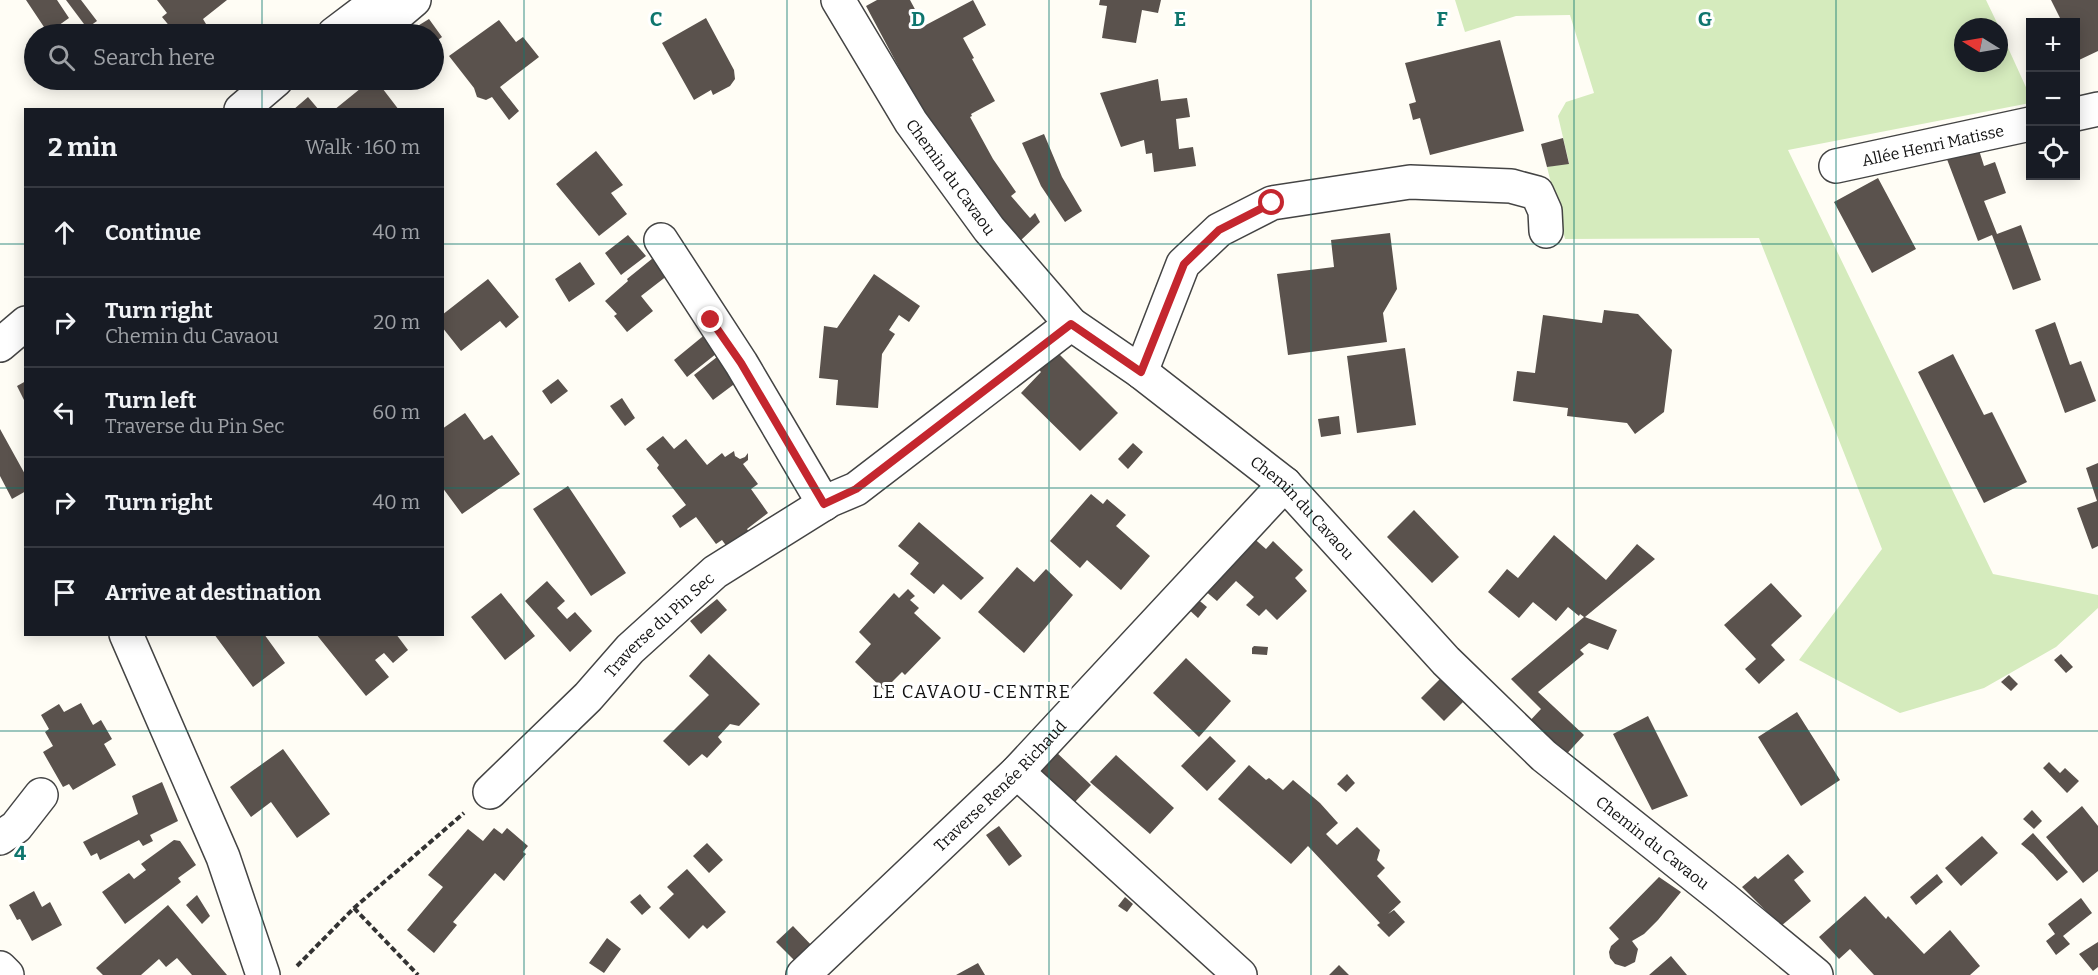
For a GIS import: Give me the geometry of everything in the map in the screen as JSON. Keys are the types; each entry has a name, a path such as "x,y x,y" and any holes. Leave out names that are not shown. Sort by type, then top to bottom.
{"street":[{"path":"347,24 379,0"},
{"path":"386,24 414,0"},
{"name":"Chemin du Cavaou","path":"838,0 911,122 988,229 1071,324 1141,372 1285,484 1446,661 1544,756 1767,933 1816,975"},
{"path":"243,108 264,90"},
{"path":"2080,113 2098,109"},
{"name":"Allée Henri Matisse","path":"1836,166 2026,125"},
{"path":"1141,372 1184,264 1219,230 1272,203 1410,182 1511,186 1537,193 1545,211 1546,231"},
{"path":"661,240 741,363 824,504"},
{"name":"Traverse du Pin Sec","path":"490,792 588,697 630,649 715,572 824,504 856,489 1071,324"},
{"path":"0,345 24,325"},
{"name":"Traverse Renée Richaud","path":"803,975 1017,772 1285,484"},
{"path":"127,636 223,857 263,975"},
{"path":"1017,772 1240,975"},
{"path":"0,838 16,827 41,795"},
{"path":"0,969 7,975"}],"path":[{"path":"297,967 354,908 490,792"},
{"path":"354,908 418,975"}],"green space":[{"path":"1455,0 1986,0 1995,18 1954,18 1954,72 2008,72 2008,48 2026,87 2026,104 1788,150 1993,574 2098,595 2098,608 2056,647 1984,688 1900,713 1799,660 1882,549 1759,238 1565,239 1547,167 1569,163 1558,116 1566,102 1594,93 1570,15 1516,16 1465,32"}],"building":[{"path":"26,0 57,0 69,18 61,24 42,24"},
{"path":"66,0 81,0 97,21 93,24 84,24"},
{"path":"157,0 227,0 203,19 206,24 168,24 162,17 167,13"},
{"path":"877,0 910,0 924,26 973,0 986,25 963,38 995,101 971,114 970,117 993,159 1016,192 1011,196 1030,218 1035,213 1040,222 1019,242 935,135 866,6"},
{"path":"1100,0 1161,0 1158,13 1142,10 1136,43 1102,38 1107,6 1099,5"},
{"path":"2051,0 2098,0 2098,51 2080,60 2080,18 2060,18"},
{"path":"706,18 734,70 735,79 730,86 713,95 711,90 694,100 662,43"},
{"path":"429,19 433,24 421,24"},
{"path":"499,20 516,42 523,37 539,57 500,87 519,111 509,120 492,97 486,100 477,97 474,88 449,56"},
{"path":"1500,40 1524,131 1430,155 1420,118 1413,120 1409,104 1416,102 1405,63"},
{"path":"1158,79 1161,101 1187,98 1190,117 1176,119 1179,149 1193,147 1196,166 1154,172 1152,153 1146,154 1144,140 1121,147 1100,93"},
{"path":"359,90 384,90 397,108 336,108"},
{"path":"308,97 317,108 295,108"},
{"path":"1044,134 1062,177 1082,211 1065,222 1041,186 1022,143"},
{"path":"1563,138 1569,164 1547,167 1541,144"},
{"path":"1978,147 1984,166 1995,162 2006,193 1984,201 1997,234 2021,225 2041,280 2013,290 1992,235 1978,241 1945,154"},
{"path":"596,151 623,185 611,193 627,214 599,236 556,184"},
{"path":"1878,178 1916,249 1872,273 1834,202"},
{"path":"1390,233 1397,289 1383,313 1387,342 1288,355 1277,274 1334,267 1331,240"},
{"path":"628,235 646,256 621,275 605,253"},
{"path":"658,254 672,272 641,296 653,311 627,332 614,316 617,314 605,301 628,281 627,279"},
{"path":"580,262 595,284 569,302 555,279"},
{"path":"874,274 920,306 909,322 899,315 889,330 895,334 882,354 878,408 836,405 838,380 819,378 824,326 837,328"},
{"path":"488,279 519,317 506,328 500,321 461,351 444,330 444,313"},
{"path":"1604,310 1638,314 1672,350 1664,412 1635,434 1627,423 1567,416 1568,408 1513,401 1517,371 1535,373 1543,315 1602,323"},
{"path":"2055,322 2070,365 2081,361 2096,401 2065,413 2035,330"},
{"path":"713,328 726,346 687,377 674,360"},
{"path":"1053,348 1118,413 1080,451 1021,393 1041,372 1034,364"},
{"path":"1405,348 1416,425 1357,433 1347,356"},
{"path":"1953,354 1984,415 1992,412 2027,482 1984,503 1918,372"},
{"path":"717,357 737,382 713,400 694,375"},
{"path":"558,379 568,391 551,404 542,391"},
{"path":"24,382 24,400 17,386"},
{"path":"622,398 635,418 625,426 610,406"},
{"path":"465,413 484,440 492,435 520,474 462,514 444,490 444,428"},
{"path":"1339,416 1341,434 1321,437 1318,419"},
{"path":"0,429 24,472 24,492 12,499 0,476"},
{"path":"663,436 674,449 686,439 707,465 722,453 725,457 734,451 735,456 740,459 748,453 748,460 743,464 758,484 751,489 768,513 747,529 752,536 730,551 722,540 716,544 696,517 680,528 672,516 686,505 657,468 659,465 646,449"},
{"path":"1133,443 1143,452 1128,469 1118,459"},
{"path":"2098,463 2098,546 2092,549 2077,508 2097,501 2086,468"},
{"path":"568,486 626,573 591,596 533,509"},
{"path":"1091,494 1103,504 1107,499 1126,515 1116,526 1150,556 1121,590 1087,560 1080,568 1050,541"},
{"path":"1414,510 1459,557 1432,583 1387,537"},
{"path":"919,522 984,578 961,600 943,584 934,594 910,574 919,563 898,546"},
{"path":"1250,535 1266,549 1273,541 1303,570 1295,578 1307,591 1277,620 1266,609 1259,616 1246,605 1254,597 1236,581 1217,601 1203,589"},
{"path":"1554,535 1606,580 1637,544 1655,559 1585,617 1617,630 1608,650 1589,643 1580,650 1584,654 1538,692 1584,735 1562,759 1526,725 1541,709 1511,679 1584,617 1580,614 1579,616 1568,607 1556,621 1533,602 1519,618 1488,592 1507,569 1518,578"},
{"path":"1017,567 1034,582 1046,569 1073,595 1024,653 978,612"},
{"path":"547,581 565,601 557,608 567,619 575,612 592,631 570,652 525,601"},
{"path":"1771,583 1802,616 1771,645 1785,660 1759,684 1745,669 1756,659 1724,625"},
{"path":"908,589 915,596 910,600 919,608 914,613 941,638 905,675 902,672 884,690 855,662 871,644 859,632 894,593 899,598"},
{"path":"501,593 535,636 505,660 471,617"},
{"path":"1195,597 1207,607 1198,618 1186,607"},
{"path":"717,599 727,610 701,634 690,621"},
{"path":"215,636 265,636 285,663 253,687"},
{"path":"318,636 398,636 408,650 393,663 384,653 375,660 389,677 366,696"},
{"path":"1254,646 1268,647 1267,655 1252,654"},
{"path":"709,654 760,704 739,726 730,724 718,737 722,742 707,758 702,754 689,766 663,741 709,695 689,676"},
{"path":"2061,654 2073,667 2066,673 2054,660"},
{"path":"1186,658 1231,701 1199,737 1153,693"},
{"path":"2009,675 2018,684 2011,691 2001,682"},
{"path":"1440,679 1463,702 1444,721 1421,698"},
{"path":"81,703 93,725 101,720 112,739 104,744 116,765 73,790 69,784 63,787 43,752 53,746 45,732 49,729 41,715 59,704 64,712"},
{"path":"1797,712 1840,780 1801,806 1758,737"},
{"path":"1648,716 1688,796 1652,810 1613,734"},
{"path":"1210,736 1236,761 1207,791 1181,766"},
{"path":"283,749 330,814 297,838 271,802 251,817 230,787"},
{"path":"1055,751 1091,785 1074,803 1038,769"},
{"path":"1116,755 1174,808 1150,834 1090,782"},
{"path":"2049,762 2060,773 2065,768 2079,781 2067,793 2043,768"},
{"path":"1249,765 1266,780 1269,778 1283,790 1293,780 1320,803 1338,823 1326,834 1337,845 1357,827 1380,850 1377,860 1385,868 1377,876 1401,902 1388,914 1394,910 1405,922 1389,937 1377,925 1380,923 1308,846 1291,864 1218,799"},
{"path":"1347,774 1355,783 1346,792 1337,784"},
{"path":"162,782 178,821 150,835 153,841 143,846 139,840 100,860 97,853 91,856 83,842 138,814 132,796"},
{"path":"2082,806 2098,826 2098,871 2083,883 2046,837"},
{"path":"2032,810 2042,821 2034,829 2023,819"},
{"path":"999,826 1022,856 1009,866 986,835"},
{"path":"494,828 502,834 507,828 528,846 523,852 526,854 504,881 495,873 453,922 457,925 434,953 407,930 443,887 428,875 468,829 483,841"},
{"path":"2033,833 2068,872 2057,881 2021,844"},
{"path":"1982,836 1998,853 1961,886 1945,868"},
{"path":"174,840 180,841 196,865 178,878 181,882 125,924 102,892 129,873 134,879 146,870 141,864"},
{"path":"707,843 723,860 709,873 693,856"},
{"path":"1788,854 1804,872 1794,880 1811,901 1781,926 1742,887 1755,876 1758,879"},
{"path":"687,869 726,912 707,929 703,925 689,939 659,908 674,894 667,887"},
{"path":"1937,874 1943,882 1916,905 1910,897"},
{"path":"1659,877 1681,892 1644,934 1632,941 1638,949 1635,962 1625,967 1615,964 1609,952 1611,946 1619,939 1609,928"},
{"path":"34,891 42,907 50,902 62,925 32,941 9,905"},
{"path":"640,894 651,907 642,915 630,902"},
{"path":"197,895 210,916 202,924 186,905"},
{"path":"1865,896 1886,919 1888,916 1924,954 1950,930 1980,966 1970,975 1874,975 1850,949 1839,959 1819,937"},
{"path":"1125,897 1133,904 1127,912 1118,906"},
{"path":"2081,898 2092,913 2063,936 2070,944 2056,955 2046,941 2055,934 2048,924"},
{"path":"168,905 227,975 192,975 177,958 166,967 159,959 141,975 103,975 96,968"},
{"path":"793,926 816,950 800,966 776,942"},
{"path":"607,938 621,949 604,973 589,963"},
{"path":"2098,942 2098,967 2093,971 2079,954"},
{"path":"1671,956 1687,975 1649,975"},
{"path":"978,963 985,975 956,975"},
{"path":"1339,965 1349,975 1329,975"}],"district":[{"name":"LE CAVAOU-CENTRE","path":"972,692"}],"route":[{"path":"711,320 741,363 824,504 856,489 1071,324 1141,372 1184,264 1219,230 1272,203"}]}
